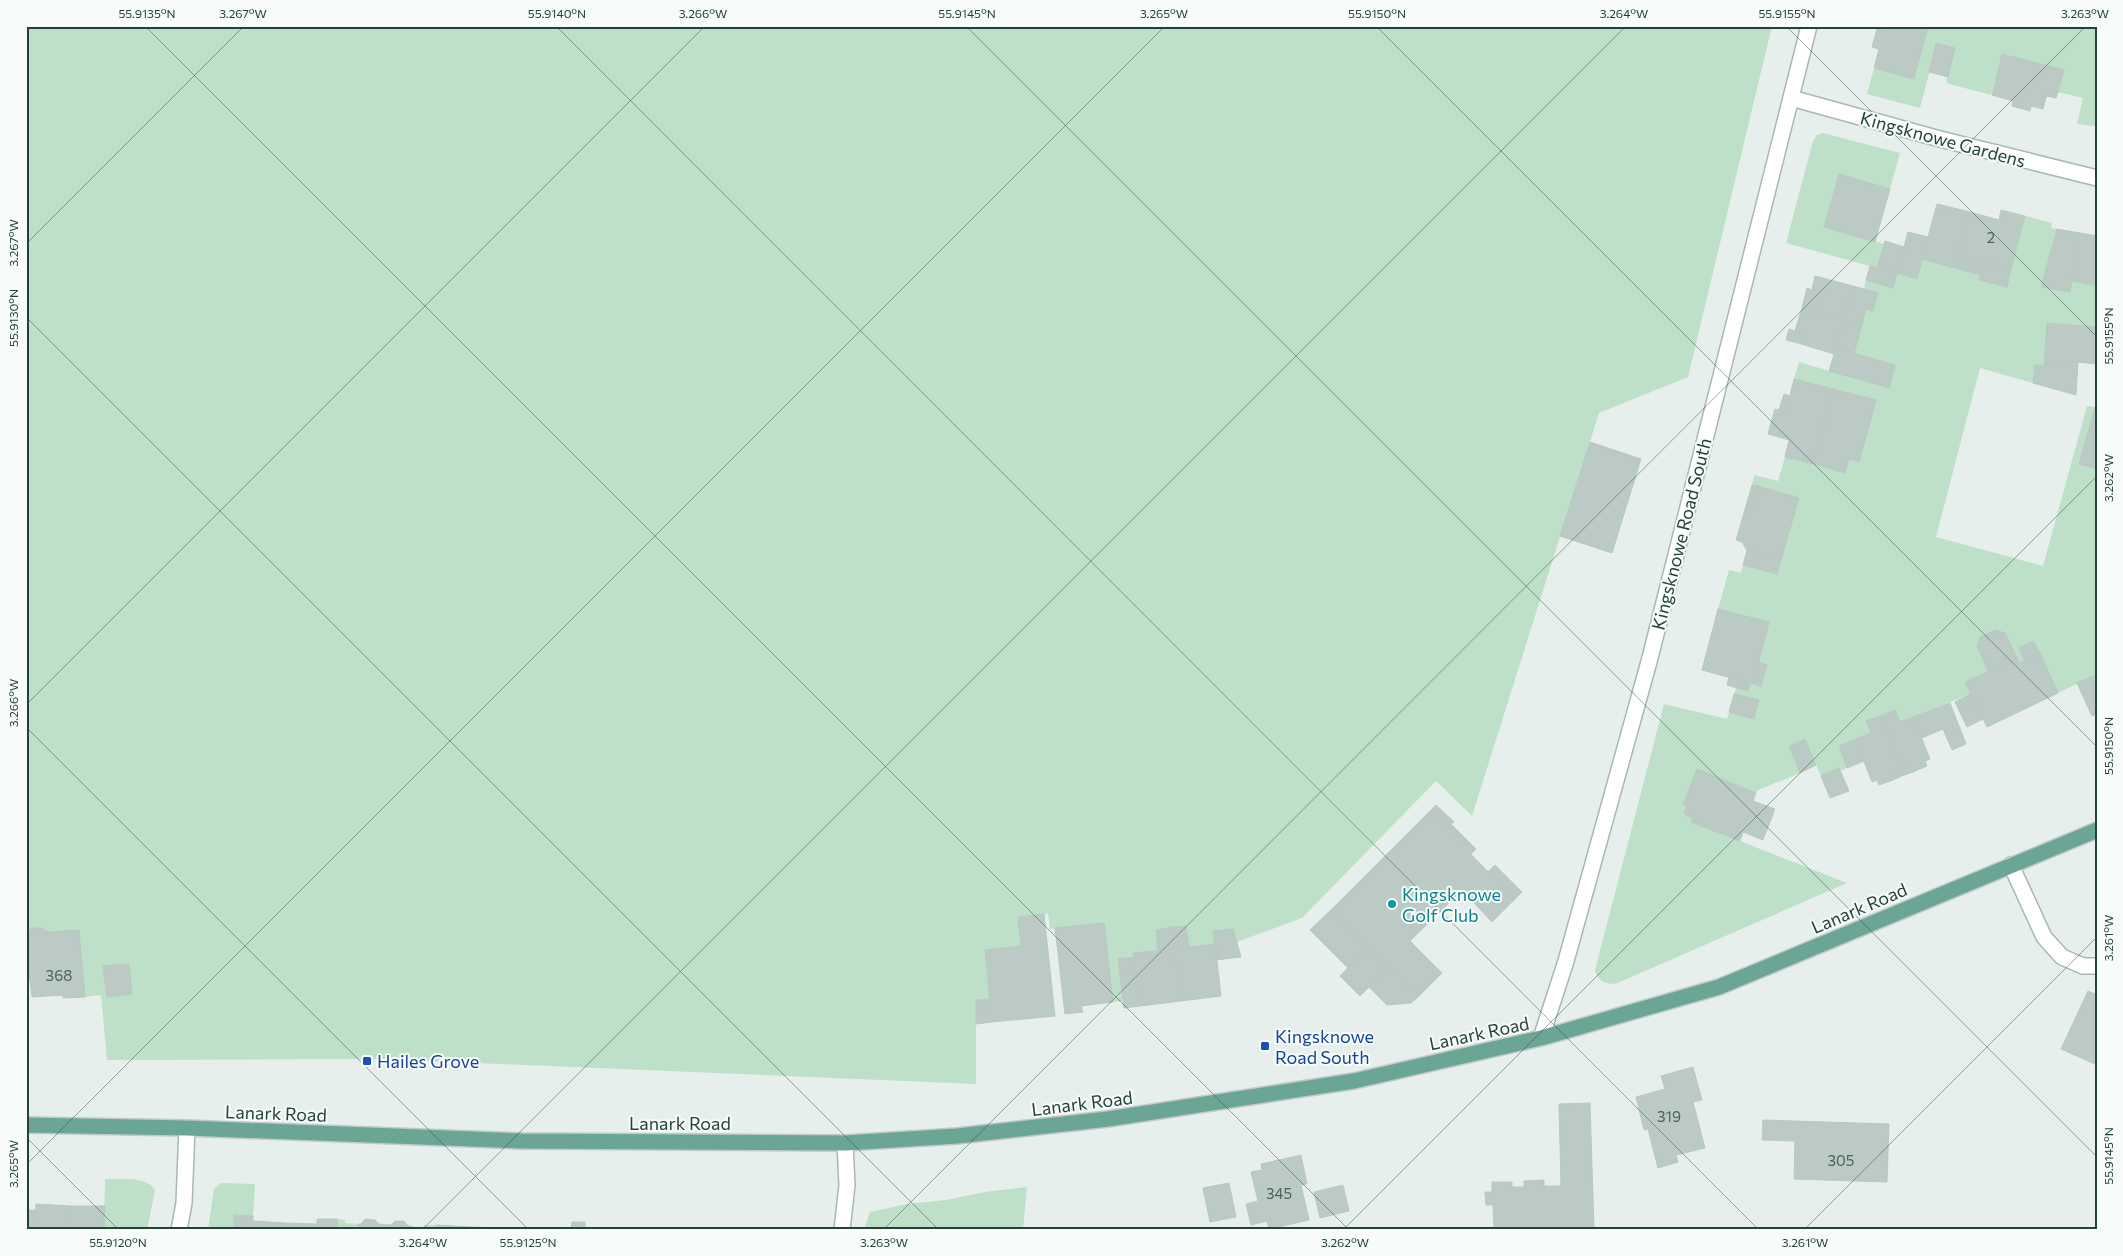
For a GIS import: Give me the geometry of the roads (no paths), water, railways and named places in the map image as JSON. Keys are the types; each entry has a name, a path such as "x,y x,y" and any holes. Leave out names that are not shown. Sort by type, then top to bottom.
{"main road":[{"name":"Lanark Road","path":"26,1125 187,1128 522,1141 845,1143 957,1136 1108,1119 1354,1081 1541,1038 1718,987 2097,830"}],"street":[{"name":"Kingsknowe Road South","path":"1541,1038 1566,960 1650,658 1809,26"},
{"name":"Kingsknowe Gardens","path":"1791,98 1985,151 2097,178"},
{"path":"2011,866 2044,937 2062,957 2083,966 2097,966"},
{"path":"179,1230 184,1203 187,1128"},
{"path":"842,1230 847,1185 845,1143"}],"place":[{"name":"Kingsknowe Golf Club","path":"1392,904"},
{"name":"Kingsknowe Road South","path":"1265,1046"},
{"name":"Hailes Grove","path":"367,1061"}]}
